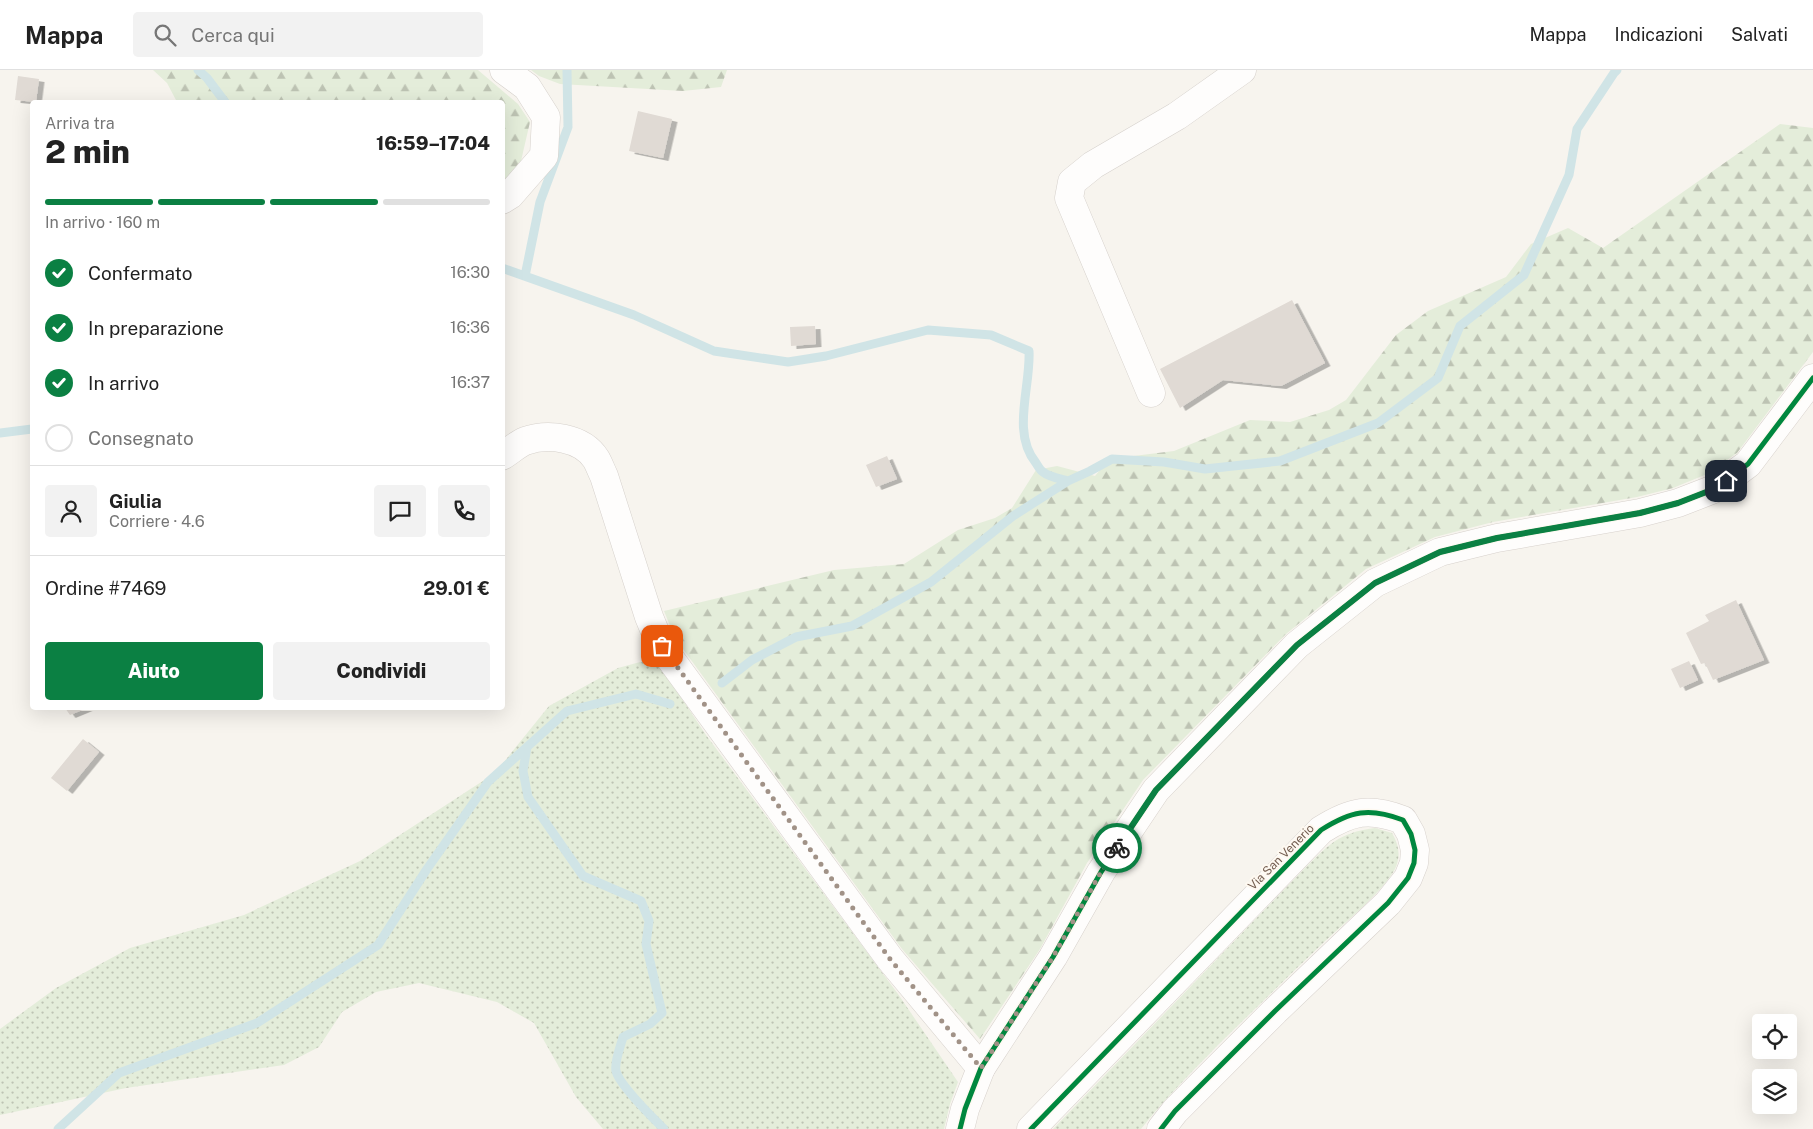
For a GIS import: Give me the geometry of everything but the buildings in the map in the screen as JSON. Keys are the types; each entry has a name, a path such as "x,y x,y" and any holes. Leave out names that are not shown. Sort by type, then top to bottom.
{"street":[{"path":"504,70 527,88 546,117 544,156 510,195 505,198"},
{"path":"1151,392 1068,198 1072,182 1093,165 1177,116 1242,70"},
{"path":"960,1129 965,1109 981,1068 1053,957 1101,872 1156,790 1297,645 1375,583 1440,552 1497,538 1640,513 1678,503 1714,489 1748,464 1813,378"},
{"path":"505,454 526,441 565,438 581,445 595,457 604,476 649,617 662,646 890,959 981,1068"},
{"name":"Via San Venerio","path":"1031,1129 1321,830 1338,820 1352,815 1375,812 1403,820 1411,834 1415,850 1414,863 1408,878 1388,903 1275,1011 1175,1111 1161,1129"}],"green space":[{"path":"153,70 478,70 518,104 530,122 521,161 505,180 505,100 176,100 167,83"},
{"path":"531,70 727,70 721,87 683,91 560,84 539,76"},
{"path":"1780,124 1813,128 1813,352 1737,453 1707,474 1673,488 1637,497 1493,522 1435,537 1366,569 1286,634 1143,780 1087,863 1040,949 980,1039 902,949 675,638 664,611 834,570 904,564 958,530 995,518 1012,508 1036,470 1057,466 1095,476 1109,459 1174,451 1250,420 1290,422 1329,410 1346,400 1396,335 1428,311 1506,277 1531,244 1568,228 1603,248"},
{"path":"655,658 706,735 898,994 958,1082 944,1129 603,1129 576,1097 534,1023 497,1002 419,983 376,992 342,1012 319,1047 284,1065 126,1088 0,1115 0,1029 56,988 130,948 244,915 360,861 495,773 549,706 618,668"},
{"path":"1375,828 1392,833 1398,846 1397,864 1389,878 1361,908 1218,1045 1169,1096 1141,1129 1053,1129 1327,847 1334,841 1351,833"}],"waterway":[{"path":"198,70 207,78 224,100"},
{"path":"525,276 540,202 568,127 567,70"},
{"path":"722,683 752,660 796,637 852,626 931,582 1013,516 1068,481 1112,459 1164,462 1205,469 1280,461 1378,423 1438,378 1460,326 1524,275 1569,175 1577,129 1617,70"},
{"path":"505,269 634,315 714,351 788,362 826,356 928,330 991,335 1029,351 1023,424 1025,438 1029,451 1039,468 1052,477 1068,481"},
{"path":"0,433 30,429"},
{"path":"58,1129 119,1073 257,1023 378,945 427,869 488,782 567,711 636,694 670,704"},
{"path":"527,747 523,771 528,797 583,876 641,901 649,921 646,944 662,1013 650,1024 623,1037 617,1058 616,1071 618,1077 630,1093 664,1129"}],"cycle path":[{"path":"960,1129 965,1109 981,1068 1053,957 1101,872 1156,790 1297,645 1375,583 1440,552 1497,538 1640,513 1678,503 1714,489 1748,464 1813,378"},
{"path":"1031,1129 1321,830 1351,815 1360,813 1380,813 1403,820 1411,834 1415,850 1414,863 1408,878 1388,903 1275,1011 1175,1111 1161,1129"}],"way so far":[{"path":"662,646 890,959 981,1068 1053,957 1101,872 1117,848"}],"route":[{"path":"1117,848 1156,790 1297,645 1375,583 1440,552 1497,538 1640,513 1678,503 1714,489 1726,481"}]}
